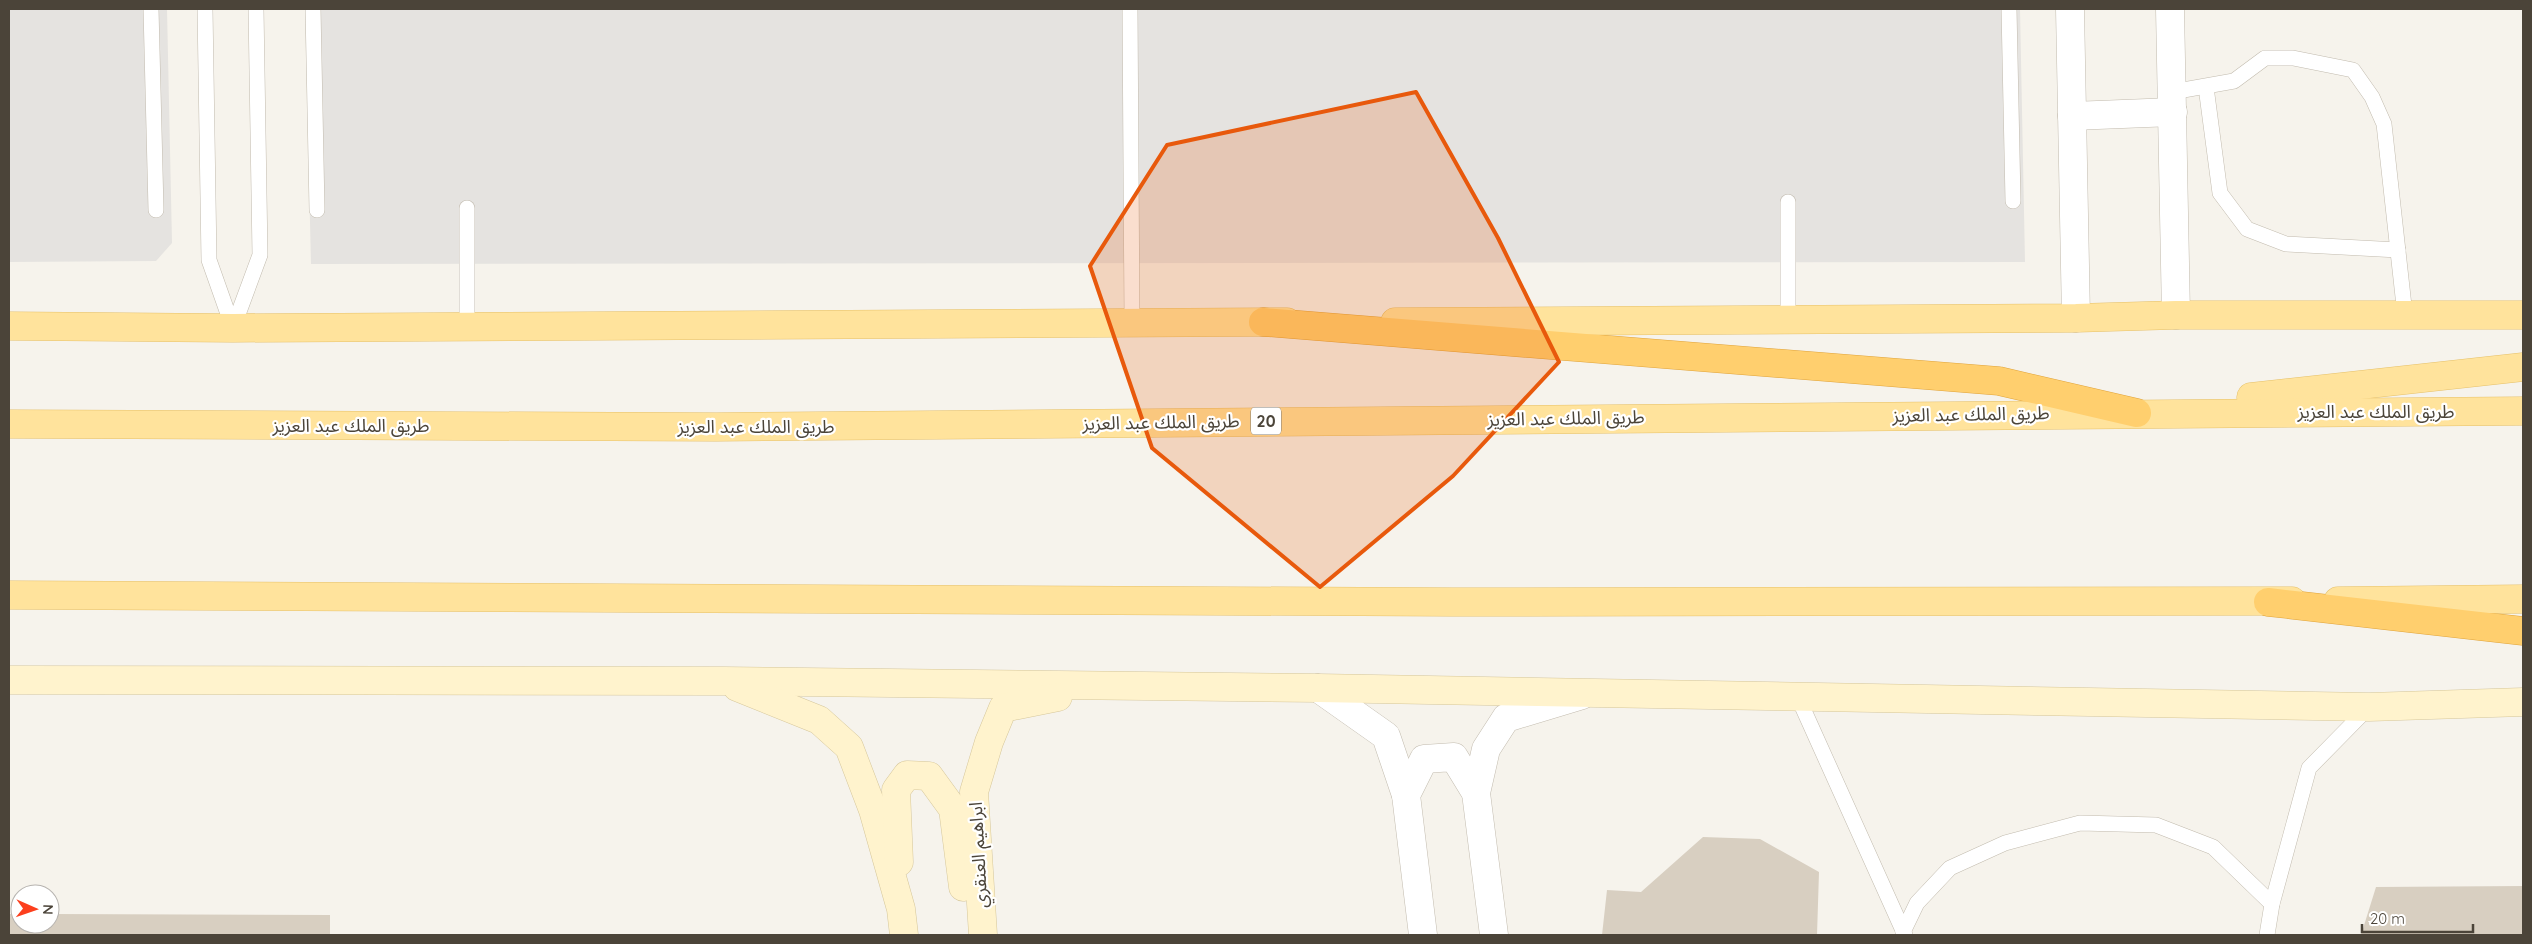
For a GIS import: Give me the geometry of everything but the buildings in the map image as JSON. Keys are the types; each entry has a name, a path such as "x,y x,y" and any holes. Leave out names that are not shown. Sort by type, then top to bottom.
{"highway":[{"path":"1263,322 1999,381 2137,413"},
{"path":"2268,602 2523,631"}],"main road":[{"path":"9,326 233,328 468,327 2076,318 2176,315 2523,315"},
{"path":"2137,413 2281,394 2523,367"},
{"name":"طريق الملك عبد العزيز","path":"9,424 716,427 2523,411"},
{"path":"9,595 1433,602 2268,602 2523,599"},
{"path":"9,680 724,682 1318,688 1584,694 1798,695 2369,707 2523,702"},
{"path":"724,682 819,720 849,747 873,810 903,922"},
{"name":"ابراهيم العنقري","path":"982,935 974,792 989,742 1003,708 1110,686"},
{"path":"903,922 896,790 907,775 929,776 952,809 970,935"}],"street":[{"path":"2070,9 2076,318"},
{"path":"2170,9 2176,315"},
{"path":"2072,116 2173,102"},
{"path":"1318,688 1386,736 1406,796 1423,935"},
{"path":"1494,935 1476,793 1486,750 1506,718 1584,694"},
{"path":"1406,796 1424,759 1454,757 1476,793"}],"lane":[{"path":"152,9 156,210"},
{"path":"205,9 209,260 233,328"},
{"path":"233,328 260,255 256,9"},
{"path":"313,9 317,210"},
{"path":"1130,9 1132,324"},
{"path":"2009,9 2013,201"},
{"path":"2173,102 2206,87 2234,81 2265,58 2293,58 2353,70 2372,97 2384,124 2405,315"},
{"path":"2206,87 2220,193 2247,229 2286,244 2398,250"},
{"path":"1788,202 1788,320"},
{"path":"467,208 468,327"},
{"path":"1798,695 1904,934"},
{"path":"2267,935 2272,904 2309,768 2369,707"},
{"path":"1904,934 1917,903 1950,868 2006,843 2080,823 2156,824 2213,847 2272,904"}],"highlighted area":[{"path":"1416,92 1498,238 1559,362 1453,476 1320,587 1152,448 1090,266 1167,145"}],"shaded area":[{"path":"9,9 167,9 172,243 156,261 9,262"},
{"path":"305,9 2020,9 2025,262 311,264"}]}
